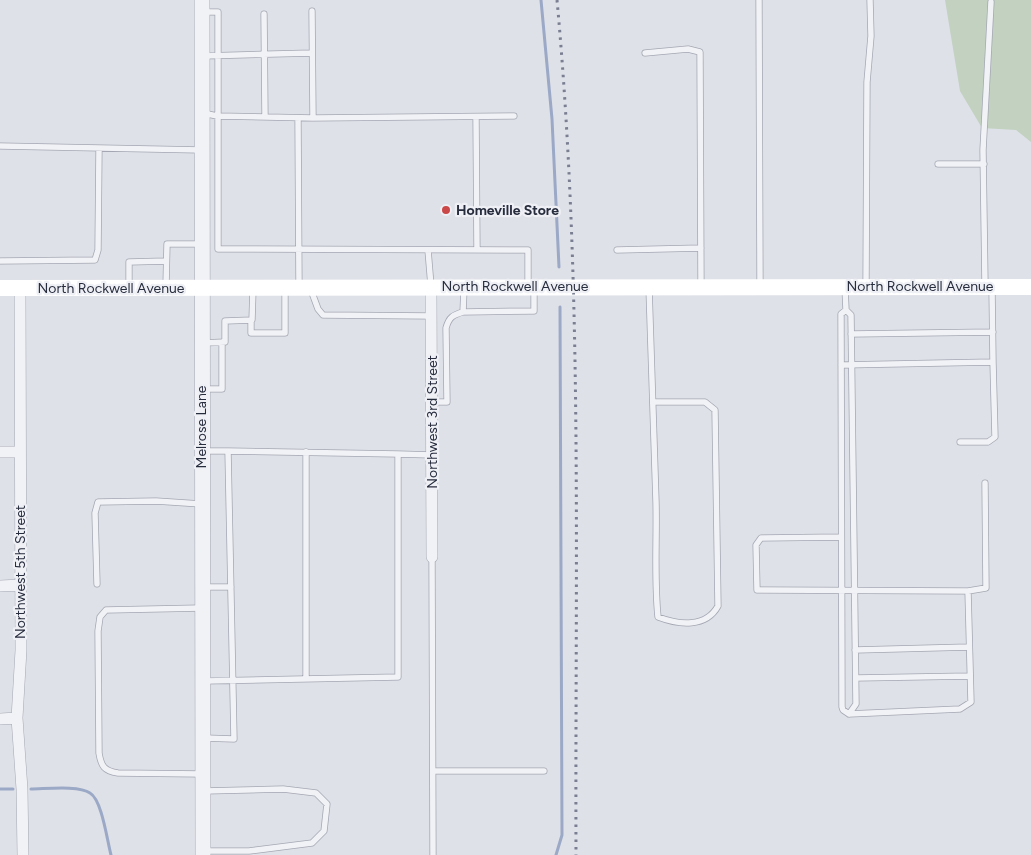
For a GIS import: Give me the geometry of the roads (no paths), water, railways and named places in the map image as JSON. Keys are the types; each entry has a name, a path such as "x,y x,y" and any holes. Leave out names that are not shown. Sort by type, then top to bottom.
{"main road":[{"name":"North Rockwell Avenue","path":"0,288 431,286 1031,287"}],"street":[{"name":"Melrose Lane","path":"202,6 200,343 202,853"},
{"name":"Northwest 3rd Street","path":"431,286 432,557"},
{"name":"Northwest 5th Street","path":"20,288 21,650 17,718 22,789 23,855"},
{"path":"0,452 20,452"},
{"path":"0,586 20,585"},
{"path":"0,719 17,718"}],"lane":[{"path":"759,0 760,286"},
{"path":"866,286 867,82 871,36 870,0"},
{"path":"960,442 988,442 995,436 993,332 989,287 984,164 991,2"},
{"path":"202,6 218,12 218,249"},
{"path":"312,11 313,118"},
{"path":"264,14 265,117"},
{"path":"645,53 688,49 700,52 701,286"},
{"path":"201,56 312,53"},
{"path":"201,112 217,116 298,118 514,116"},
{"path":"476,117 477,250"},
{"path":"253,288 252,333 285,333 298,288 298,118"},
{"path":"0,146 201,150"},
{"path":"0,260 95,260 98,250 99,149"},
{"path":"938,164 984,164"},
{"path":"201,210 219,210"},
{"path":"166,288 167,244 218,249 528,250 534,311 463,312 452,315 448,320 446,328 448,402 431,402"},
{"path":"617,250 701,248"},
{"path":"428,250 431,286"},
{"path":"129,288 128,262 166,261"},
{"path":"463,312 464,286"},
{"path":"649,286 658,616 671,622 703,622 713,615 718,606 716,410 705,402 653,402"},
{"path":"845,286 846,310 852,315 856,678 856,704 849,714"},
{"path":"298,288 323,315 431,316"},
{"path":"846,310 841,314 843,710 849,714 960,709 970,702 968,592"},
{"path":"200,343 225,342 225,321 251,320"},
{"path":"851,334 993,332"},
{"path":"200,389 222,389 222,342"},
{"path":"841,366 993,362"},
{"path":"201,451 432,455"},
{"path":"202,738 234,739 228,451"},
{"path":"306,452 306,679"},
{"path":"202,681 398,677 398,454"},
{"path":"841,480 853,480"},
{"path":"841,537 761,538 756,546 756,586 760,592 968,592 986,588 985,483"},
{"path":"97,584 95,513 98,502 156,501 201,504"},
{"path":"432,557 433,855"},
{"path":"201,587 231,587"},
{"path":"201,608 106,610 100,617 98,631 99,753 101,766 108,771 118,773 202,774"},
{"path":"855,650 969,647"},
{"path":"856,678 970,676"},
{"path":"433,771 544,771"},
{"path":"202,791 300,791 316,793 327,804 324,831 312,843 249,851 202,853"}],"waterway":[{"path":"541,0 552,119 559,267"},
{"path":"556,855 562,835 560,307"},
{"path":"31,789 70,788 90,793 101,812 111,855"},
{"path":"0,789 13,789"}],"railway":[{"path":"557,0 571,213 574,320 576,427 576,855"}],"place":[{"name":"Homeville Store","path":"446,210"}]}
